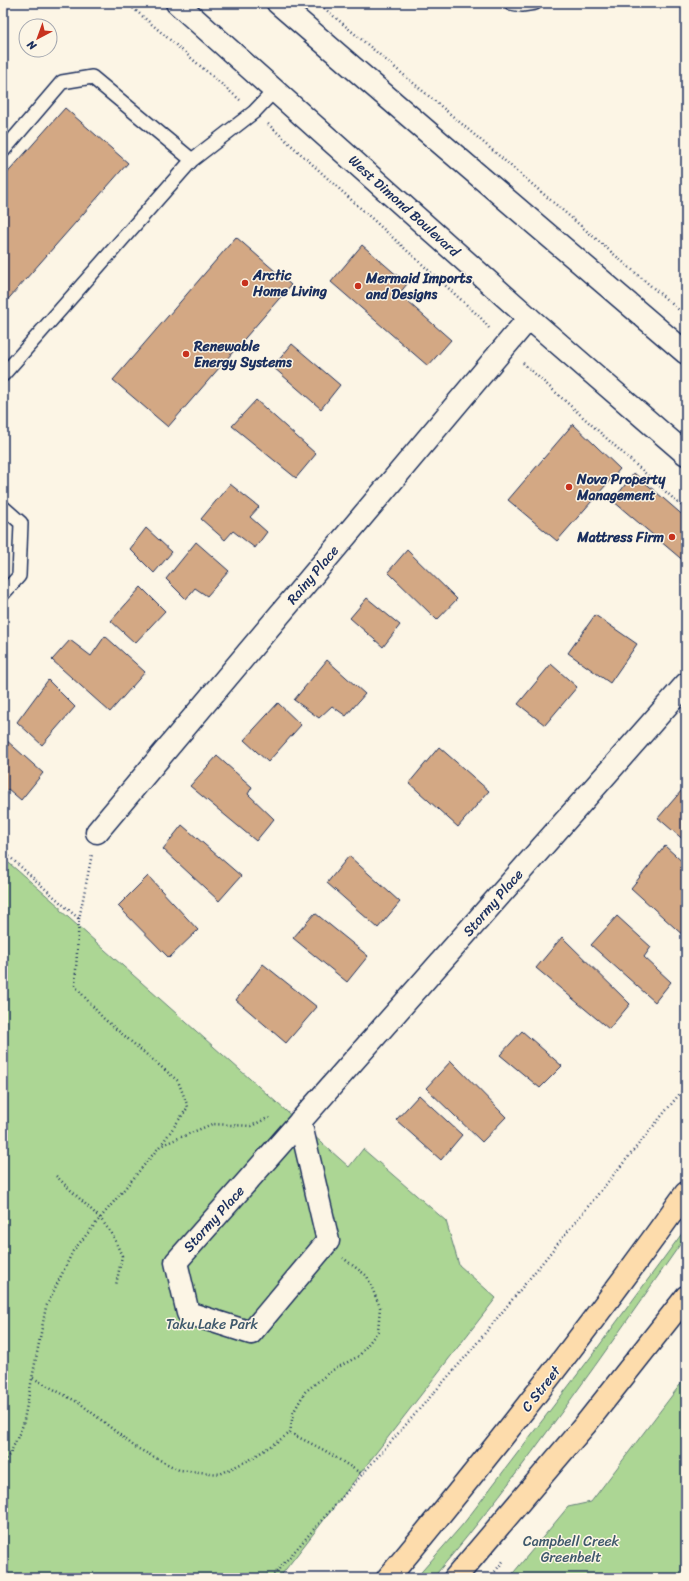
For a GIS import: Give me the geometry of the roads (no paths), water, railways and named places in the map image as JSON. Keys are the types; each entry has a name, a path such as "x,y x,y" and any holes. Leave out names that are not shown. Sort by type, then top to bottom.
{"main road":[{"name":"C Street","path":"388,1578 463,1488 548,1381 686,1193"},
{"path":"455,1578 585,1425 686,1297"}],"street":[{"name":"West Dimond Boulevard","path":"177,3 530,318 686,454"},
{"path":"278,3 686,353"},
{"name":"Rainy Place","path":"97,832 530,318"},
{"name":"Stormy Place","path":"300,1121 328,1241 251,1333 188,1313 176,1262 300,1121 686,684"}],"lane":[{"path":"511,3 522,6 534,3"},
{"path":"3,151 62,82 92,77 192,160"},
{"path":"3,375 192,160 254,112 274,90"},
{"path":"3,507 21,523 19,576 3,594"}],"place":[{"name":"Arctic Home Living","path":"245,283"},
{"name":"Mermaid Imports and Designs","path":"358,286"},
{"name":"Renewable Energy Systems","path":"186,354"},
{"name":"Nova Property Management","path":"569,487"},
{"name":"Mattress Firm","path":"672,537"}],"park label":[{"name":"Taku Lake Park","path":"212,1324"},
{"name":"Campbell Creek Greenbelt","path":"571,1550"}]}
